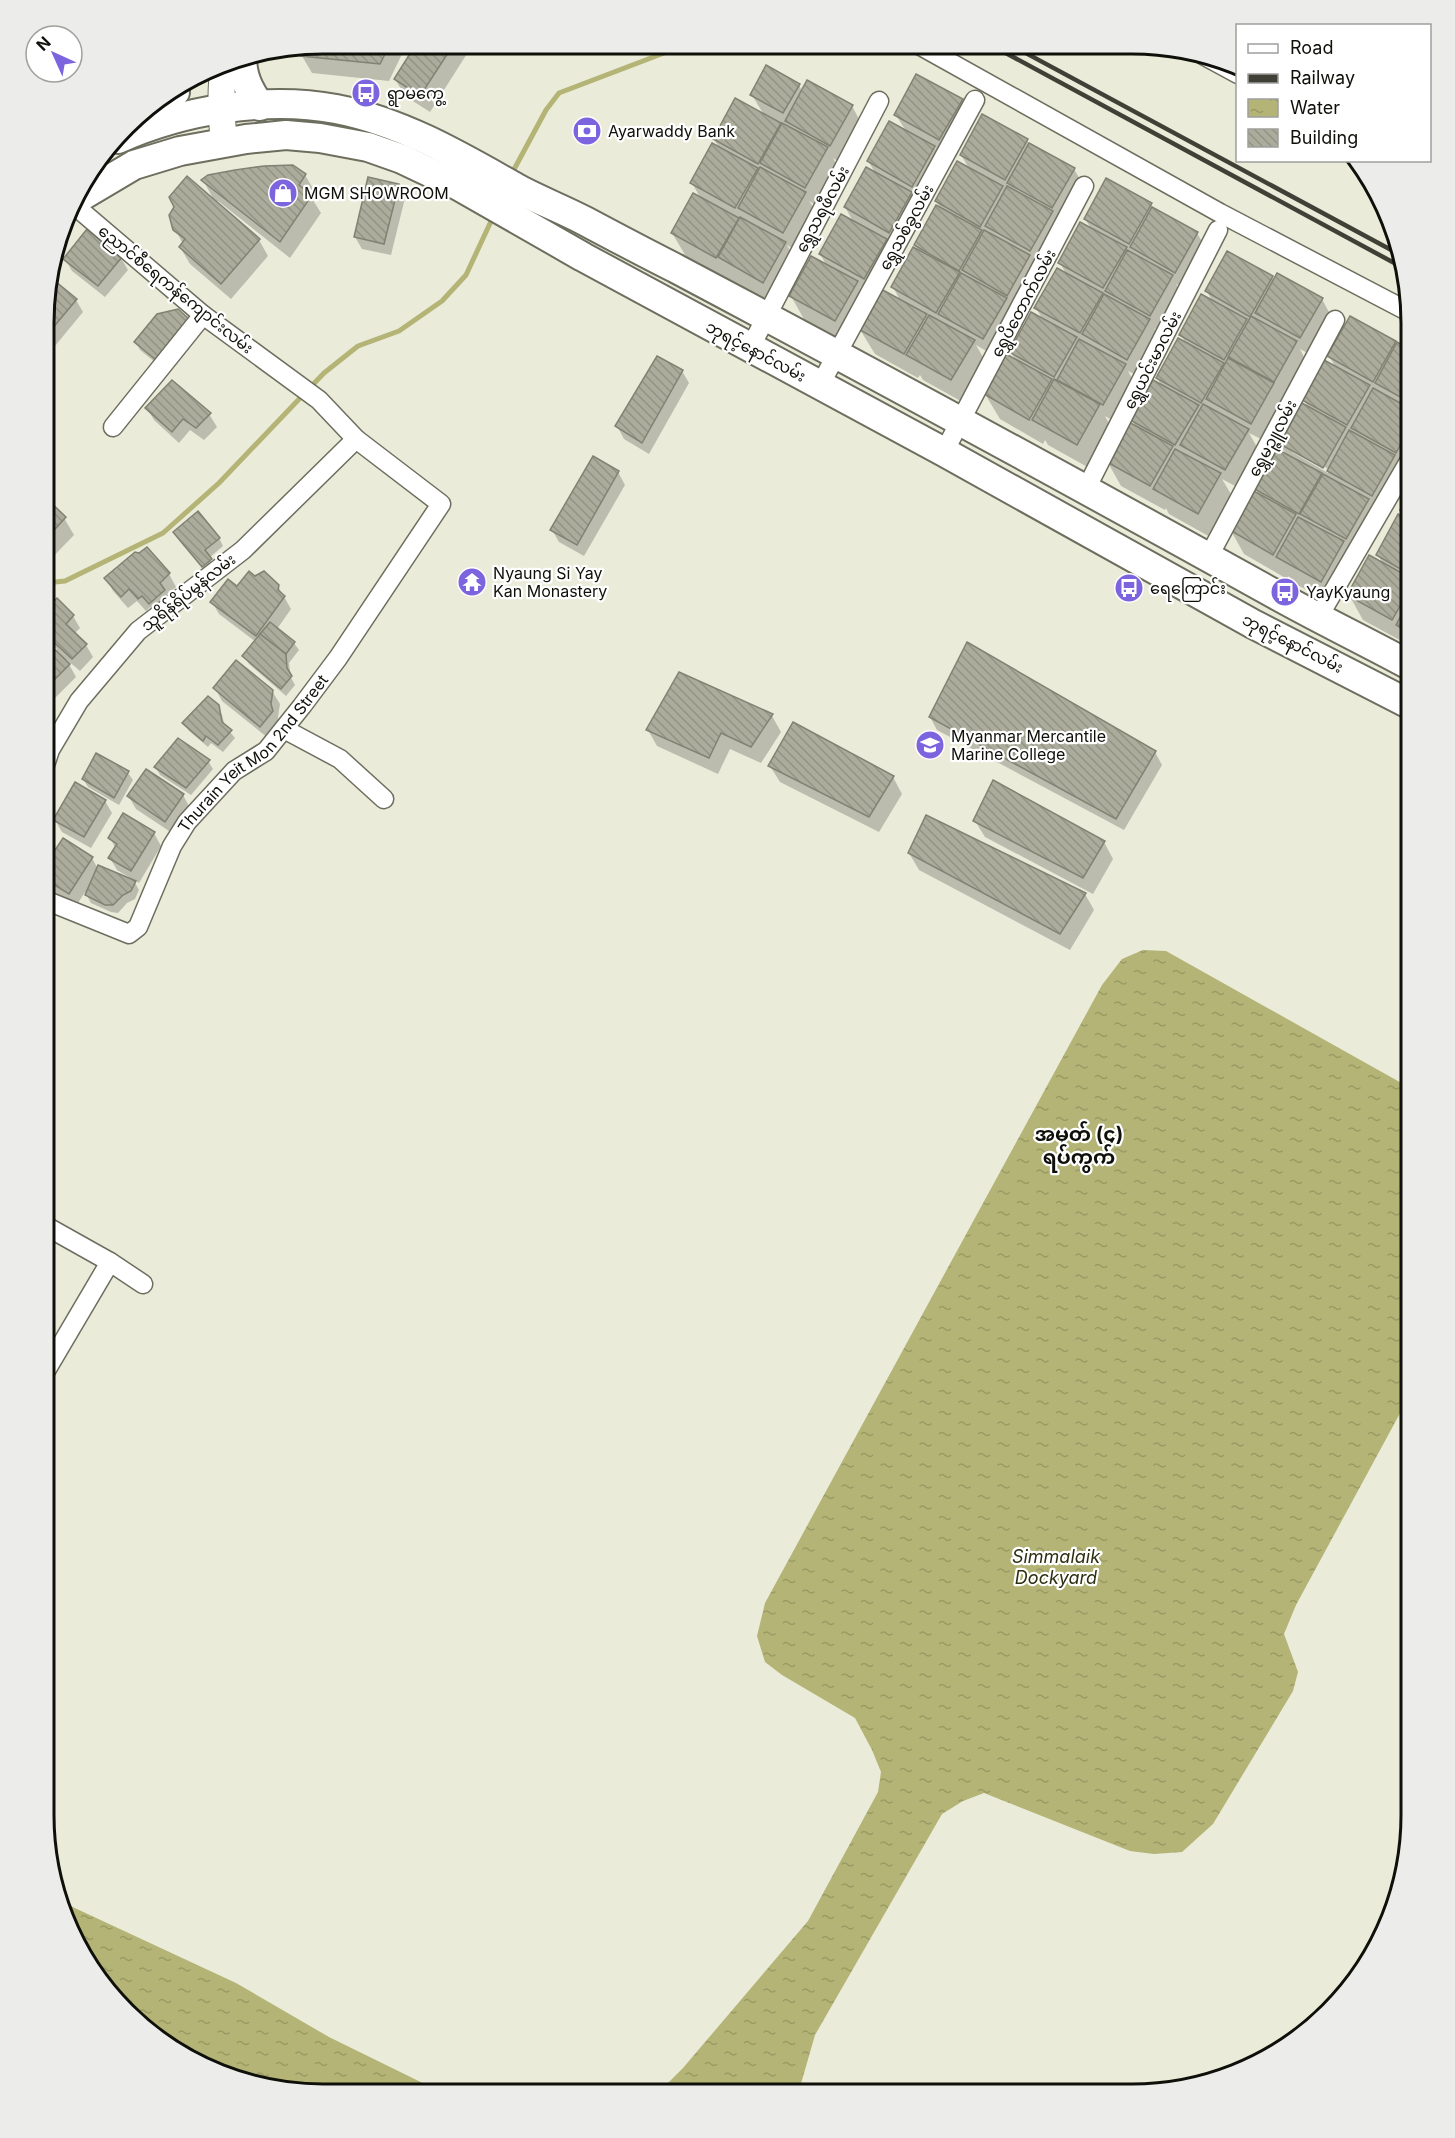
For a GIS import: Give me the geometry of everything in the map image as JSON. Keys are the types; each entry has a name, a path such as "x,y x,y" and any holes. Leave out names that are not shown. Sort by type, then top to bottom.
{"main road":[{"path":"242,67 246,87 260,106"},
{"path":"223,74 220,108 224,142"},
{"name":"ဘုရင့်နောင်လမ်း","path":"260,106 308,105 387,122 474,162 523,191 585,221 961,420 1318,618 1401,660"},
{"path":"134,132 220,108 260,106"},
{"name":"ဘုရင့်နောင်လမ်း","path":"88,192 134,165 180,151 224,142 286,135 320,138 368,147 402,159 459,186 1253,624 1401,700"}],"street":[{"path":"936,54 1220,213 1400,307"},
{"name":"ရွှေသစ်ခွလမ်း","path":"820,385 975,100"},
{"name":"ရွှေသရဖီလမ်း","path":"750,348 879,101"},
{"name":"ရွှေပိတောက်လမ်း","path":"944,452 1084,186"},
{"name":"ညောင်စီရေကန်ကျောင်းလမ်း","path":"80,210 203,315 319,400 356,439 441,504"},
{"name":"ရွှေယင်းမာလမ်း","path":"1086,489 1218,230"},
{"path":"113,427 203,315"},
{"name":"ရွှေမဉ္ဇူလမ်း","path":"1209,556 1335,320"},
{"name":"သူရိန်ရိပ်မွန်လမ်း","path":"54,743 79,701 138,632 243,550 356,439"},
{"path":"1318,618 1401,477"},
{"name":"Thurain Yeit Mon 2nd Street","path":"54,904 129,934 138,927 172,846 187,822 234,771 266,751 284,729 338,658 441,504"},
{"path":"1358,676 1374,645"},
{"path":"284,729 340,759 384,799"},
{"path":"54,1231 110,1262 143,1284"},
{"path":"54,1357 110,1262"}],"water":[{"name":"Simmalaik Dockyard","path":"1143,950 1166,951 1401,1083 1401,1411 1296,1605 1284,1634 1298,1672 1293,1691 1213,1824 1182,1852 1154,1854 1130,1851 984,1793 963,1801 942,1814 815,2035 801,2084 667,2084 808,1921 878,1792 881,1772 855,1718 782,1675 765,1662 757,1636 765,1603 1102,985 1122,959"},
{"path":"70,1906 236,1983 329,2037 425,2084 288,2082 237,2070 204,2056 159,2028 121,1992 90,1949"}],"building":[{"path":"323,54 385,54 380,64 301,56"},
{"path":"410,54 447,54 420,96 394,79"},
{"path":"766,65 800,84 783,113 750,95"},
{"path":"916,74 963,99 939,140 894,115"},
{"path":"807,80 853,105 830,146 785,121"},
{"path":"735,98 781,123 758,164 713,139"},
{"path":"982,114 1028,139 1005,180 960,155"},
{"path":"889,121 935,146 912,187 867,161"},
{"path":"782,123 828,147 805,188 760,163"},
{"path":"712,143 758,168 735,208 690,183"},
{"path":"1029,143 1075,168 1052,208 1007,183"},
{"path":"957,161 1003,186 980,227 935,201"},
{"path":"293,165 306,174 299,185 312,195 280,242 201,180 208,175 235,170"},
{"path":"760,167 806,192 783,233 738,208"},
{"path":"866,167 912,192 889,233 844,207"},
{"path":"187,176 260,239 221,284 179,247 185,239 173,230 169,215 174,207 169,197"},
{"path":"368,177 399,184 384,244 354,237"},
{"path":"1106,178 1152,203 1129,244 1084,219"},
{"path":"1007,186 1053,211 1030,251 985,226"},
{"path":"693,193 739,218 716,258 671,233"},
{"path":"936,205 982,230 959,271 914,245"},
{"path":"1152,207 1198,232 1175,273 1130,247"},
{"path":"841,214 887,239 864,279 819,254"},
{"path":"740,217 786,242 763,283 718,257"},
{"path":"1080,222 1127,247 1103,288 1058,263"},
{"path":"87,229 122,257 98,286 63,259"},
{"path":"984,230 1030,255 1007,296 962,270"},
{"path":"913,247 960,272 936,313 891,287"},
{"path":"1127,250 1173,275 1150,316 1105,291"},
{"path":"1227,251 1273,276 1250,317 1205,291"},
{"path":"811,256 858,281 835,321 789,296"},
{"path":"1057,268 1103,293 1080,333 1034,308"},
{"path":"961,273 1007,298 983,339 938,314"},
{"path":"1277,273 1323,298 1300,338 1255,313"},
{"path":"57,283 77,299 54,326"},
{"path":"881,289 927,314 904,354 858,329"},
{"path":"1104,294 1150,319 1127,360 1082,334"},
{"path":"1201,294 1247,319 1224,360 1179,335"},
{"path":"178,309 189,319 156,360 134,342 157,314"},
{"path":"1031,312 1077,337 1054,377 1009,352"},
{"path":"929,315 975,340 951,380 906,355"},
{"path":"1251,316 1297,341 1274,382 1228,357"},
{"path":"1350,316 1396,341 1373,382 1327,356"},
{"path":"1178,338 1224,363 1201,403 1156,378"},
{"path":"1079,339 1126,364 1103,405 1057,380"},
{"path":"1397,342 1401,344 1401,397 1375,383"},
{"path":"1006,354 1052,379 1029,420 984,394"},
{"path":"657,356 683,370 642,443 615,426"},
{"path":"1228,358 1274,383 1251,424 1206,399"},
{"path":"1324,360 1370,385 1347,425 1302,400"},
{"path":"1054,379 1100,404 1077,445 1032,420"},
{"path":"172,380 211,413 196,428 183,419 172,432 145,408"},
{"path":"1153,380 1199,405 1175,445 1130,420"},
{"path":"1373,388 1401,403 1401,444 1396,453 1351,428"},
{"path":"1300,402 1346,427 1323,468 1278,443"},
{"path":"1203,404 1249,429 1225,470 1180,445"},
{"path":"1127,421 1173,446 1150,486 1105,461"},
{"path":"1349,430 1395,455 1372,496 1327,471"},
{"path":"1275,448 1322,473 1299,514 1253,488"},
{"path":"1175,449 1221,473 1198,514 1153,489"},
{"path":"593,456 619,471 577,545 550,530"},
{"path":"1323,474 1369,499 1346,539 1300,514"},
{"path":"1250,489 1296,514 1273,555 1228,529"},
{"path":"54,506 66,517 54,530"},
{"path":"198,511 220,538 205,550 212,559 202,567 173,532"},
{"path":"1398,514 1401,516 1401,569 1376,555"},
{"path":"1298,517 1344,541 1321,582 1276,557"},
{"path":"147,547 170,573 160,583 165,590 149,604 142,596 138,599 129,589 121,597 104,578 135,552 139,553"},
{"path":"1369,555 1401,573 1401,604 1392,620 1347,595"},
{"path":"249,571 255,576 264,571 279,585 278,590 285,596 256,636 210,602 228,579 237,586"},
{"path":"57,598 74,615 66,624 87,644 72,659 54,642 54,601"},
{"path":"1401,616 1401,628 1396,625"},
{"path":"270,622 295,642 286,654 260,634"},
{"path":"260,634 286,654 287,668 292,676 281,689 242,656"},
{"path":"967,642 1156,751 1116,819 929,717"},
{"path":"54,649 70,664 54,680"},
{"path":"236,660 273,690 271,704 273,711 260,727 213,688"},
{"path":"679,672 773,714 751,747 721,733 709,758 646,730"},
{"path":"208,696 219,705 222,722 232,730 218,745 206,736 203,741 182,723"},
{"path":"793,722 894,776 869,817 768,766"},
{"path":"178,738 210,760 186,788 154,767"},
{"path":"96,753 129,771 114,798 82,779"},
{"path":"146,769 184,794 165,822 127,796"},
{"path":"993,780 1105,841 1083,878 973,821"},
{"path":"75,782 106,800 84,837 54,821"},
{"path":"123,813 155,832 131,871 108,858 117,844 108,838"},
{"path":"926,815 1086,893 1060,934 908,853"},
{"path":"63,838 93,857 69,894 54,885 54,852"},
{"path":"98,865 136,881 131,891 113,905 105,905 85,895"}],"waterway":[{"path":"511,175 546,110 559,93 661,54"},
{"path":"54,582 65,581 163,533 219,483 324,373 358,346 399,331 442,301 466,275 493,217"}],"railway":[{"path":"1008,54 1394,263"},
{"path":"1028,54 1391,250"}],"place":[{"name":"ရွာမကွေ့","path":"366,93"},
{"name":"Ayarwaddy Bank","path":"587,131"},
{"name":"MGM SHOWROOM","path":"283,193"},
{"name":"Nyaung Si Yay Kan Monastery","path":"472,582"},
{"name":"ရေကြောင်း","path":"1129,588"},
{"name":"YayKyaung","path":"1285,592"},
{"name":"Myanmar Mercantile Marine College","path":"930,745"}],"district":[{"name":"အမှတ် (၄) ရပ်ကွက်","path":"1079,1146"}]}
